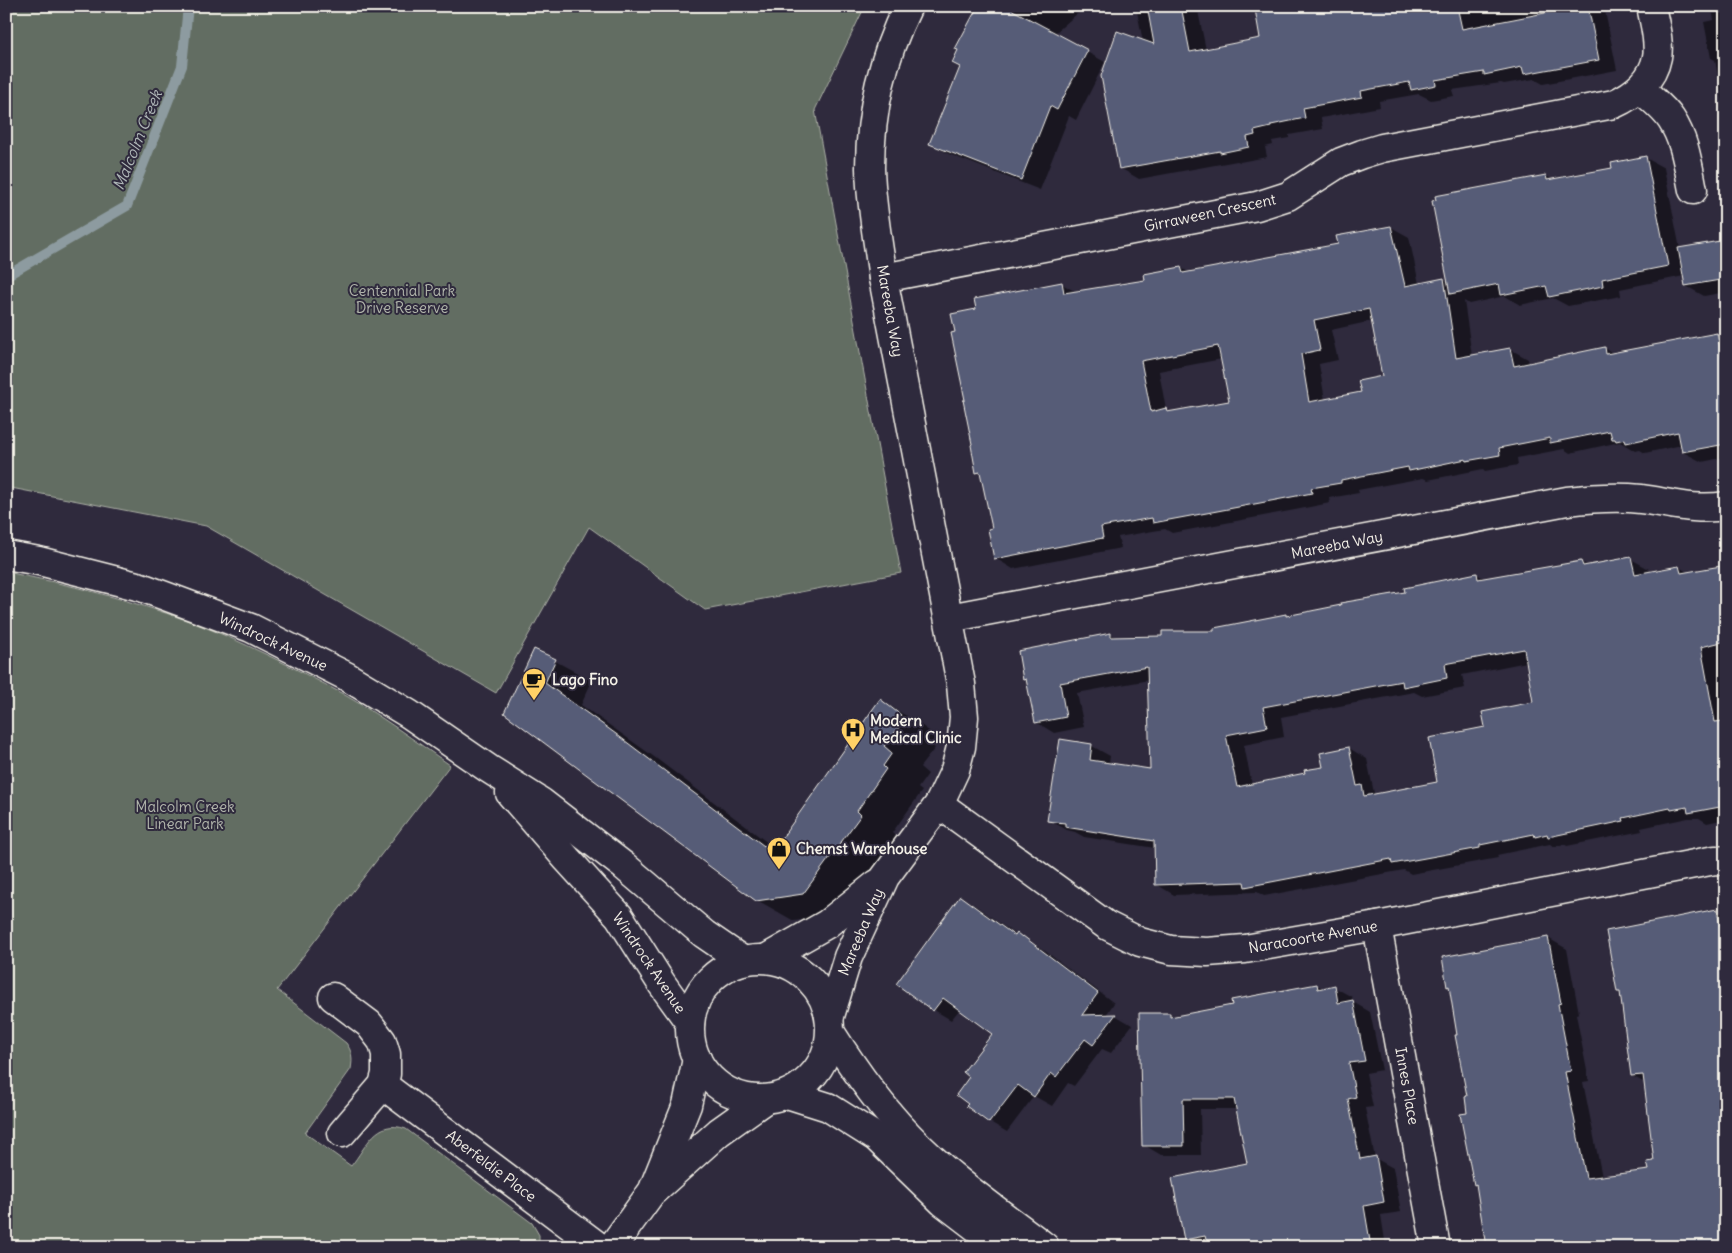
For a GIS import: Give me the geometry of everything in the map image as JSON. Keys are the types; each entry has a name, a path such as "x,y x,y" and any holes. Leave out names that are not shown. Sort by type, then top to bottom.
{"street":[{"name":"Mareeba Way","path":"831,1024 848,957 885,877 939,804 955,770 961,747 964,717 962,684 883,278 873,210 870,168 873,126 882,70 908,6"},
{"name":"Girraween Crescent","path":"883,278 1256,206 1288,196 1341,162 1382,148 1614,104 1628,98 1640,88 1653,70 1658,56 1651,6"},
{"path":"1640,88 1670,118 1680,134 1693,190"},
{"name":"Mareeba Way","path":"949,618 1566,501 1610,496 1642,499 1695,508 1726,506"},
{"name":"Windrock Avenue","path":"6,555 39,561 141,587 251,628 346,676 409,714 541,802 624,866 704,934 754,959"},
{"name":"Windrock Avenue","path":"489,769 619,916 662,984 690,1023"},
{"name":"Naracoorte Avenue","path":"939,804 1106,926 1140,942 1171,950 1207,952 1245,949 1377,926 1715,860 1726,861"},
{"name":"Mareeba Way","path":"754,959 827,924 885,877"},
{"name":"Innes Place","path":"1377,926 1436,1247"},
{"path":"1002,1247 944,1202 877,1138 828,1107 776,1097 744,1098 724,1090 708,1076 697,1059 691,1042 690,1023 695,1002 706,983 722,969 754,959 789,964 808,976 822,994 831,1024 856,1072 909,1136 951,1174 1045,1247"},
{"path":"333,997 369,1024 382,1041 386,1054 386,1074 383,1085 342,1133"},
{"path":"612,1247 652,1193 719,1132 776,1097 805,1085 818,1070 827,1052 831,1024"},
{"path":"652,1193 687,1105 697,1059"},
{"name":"Aberfeldie Place","path":"383,1085 599,1247"}],"green space":[{"name":"Centennial Park Drive Reserve","path":"6,6 865,6 815,110 901,573 705,610 589,527 496,693 206,526 6,487"},
{"name":"Malcolm Creek Linear Park","path":"6,572 122,599 167,613 228,637 287,664 357,702 450,765 277,990 346,1043 352,1055 351,1069 305,1133 351,1166 373,1136 380,1131 387,1127 406,1129 532,1223 539,1235 539,1247 6,1247"}],"building":[{"path":"978,6 1005,6 1088,50 1057,110 1050,106 1021,180 929,144 960,67 952,63 958,50 955,49"},
{"path":"1147,6 1181,6 1190,52 1260,38 1255,9 1270,6 1457,6 1462,29 1555,11 1554,6 1588,6 1599,60 1524,74 1522,67 1484,75 1484,72 1435,80 1436,85 1411,90 1409,82 1361,91 1362,97 1303,108 1305,118 1271,125 1271,127 1254,131 1255,135 1247,137 1249,147 1119,169 1101,76 1117,31 1154,44"},
{"path":"1646,156 1668,266 1602,279 1603,286 1549,297 1546,286 1501,295 1499,284 1450,294 1432,201 1436,200 1435,196 1546,175 1547,180 1612,168 1611,163"},
{"path":"1391,226 1405,286 1444,278 1456,358 1510,348 1514,366 1605,347 1606,354 1717,333 1726,377 1726,444 1682,452 1678,432 1626,443 1625,439 1616,441 1612,439 1610,431 1550,443 1550,438 1499,448 1500,455 1466,461 1466,459 1409,471 1408,467 1341,480 1341,483 1311,488 1312,493 1153,523 1152,518 1101,527 1103,538 994,559 988,529 992,528 980,472 976,473 963,400 965,400 951,333 955,332 951,314 976,309 974,299 1062,282 1064,293 1145,280 1144,274 1181,267 1183,273 1338,244 1336,236","holes":["1369,309 1382,376 1358,381 1361,392 1309,402 1301,354 1320,350 1314,320","1218,346 1229,401 1167,412 1166,408 1151,412 1141,361"]},
{"path":"1726,240 1726,279 1685,286 1678,248"},
{"path":"1631,557 1635,574 1679,566 1681,573 1721,566 1726,590 1726,641 1701,647 1715,722 1723,721 1726,737 1726,800 1719,801 1720,807 1688,813 1687,807 1671,810 1670,808 1623,818 1624,821 1548,837 1547,834 1535,837 1534,834 1480,845 1480,848 1392,864 1391,859 1245,887 1244,882 1155,885 1154,841 1065,827 1065,823 1047,821 1060,739 1092,744 1090,760 1150,769 1147,667 1060,683 1066,717 1035,723 1026,679 1023,680 1018,651 1111,633 1111,637 1162,636 1162,631 1214,631 1214,628 1286,614 1286,616 1341,605 1340,603 1405,592 1404,588 1477,573 1478,579 1581,561 1583,566","holes":["1524,649 1533,702 1482,712 1485,727 1429,738 1437,782 1364,796 1362,785 1357,786 1349,747 1320,753 1323,767 1304,770 1305,773 1237,787 1226,735 1267,727 1263,707 1402,681 1403,687 1447,678 1445,664"]},
{"path":"534,649 556,659 545,683 772,852 880,699 901,715 895,723 900,726 884,746 892,753 883,766 886,769 857,811 861,815 803,894 756,901 504,713"},
{"path":"960,896 1015,936 1017,933 1023,936 1098,993 1082,1015 1116,1014 1093,1045 1085,1039 1056,1077 1051,1073 1034,1097 1018,1085 989,1123 966,1106 968,1104 956,1095 969,1077 963,1072 992,1034 943,998 933,1011 896,984"},
{"path":"1717,909 1720,926 1726,925 1726,1247 1486,1247 1476,1184 1474,1185 1460,1114 1467,1113 1465,1097 1467,1096 1455,1035 1457,1035 1449,986 1447,987 1442,957 1548,937 1561,1003 1558,1004 1571,1071 1565,1072 1586,1178 1649,1170 1647,1162 1654,1161 1643,1075 1631,1076 1620,992 1617,992 1606,931"},
{"path":"1317,984 1318,989 1335,985 1338,1003 1353,1000 1365,1061 1349,1063 1356,1097 1348,1099 1360,1159 1376,1156 1384,1202 1364,1206 1371,1247 1208,1247 1205,1236 1184,1240 1172,1178 1247,1163 1234,1099 1183,1099 1184,1146 1142,1146 1139,1013 1170,1013 1170,1017 1232,1005 1231,1000"}],"waterway":[{"name":"Malcolm Creek","path":"6,276 127,206 182,66 188,6"}],"place":[{"name":"Lago Fino","path":"534,701"},
{"name":"Modern Medical Clinic","path":"853,751"},
{"name":"Chemst Warehouse","path":"779,870"}]}
